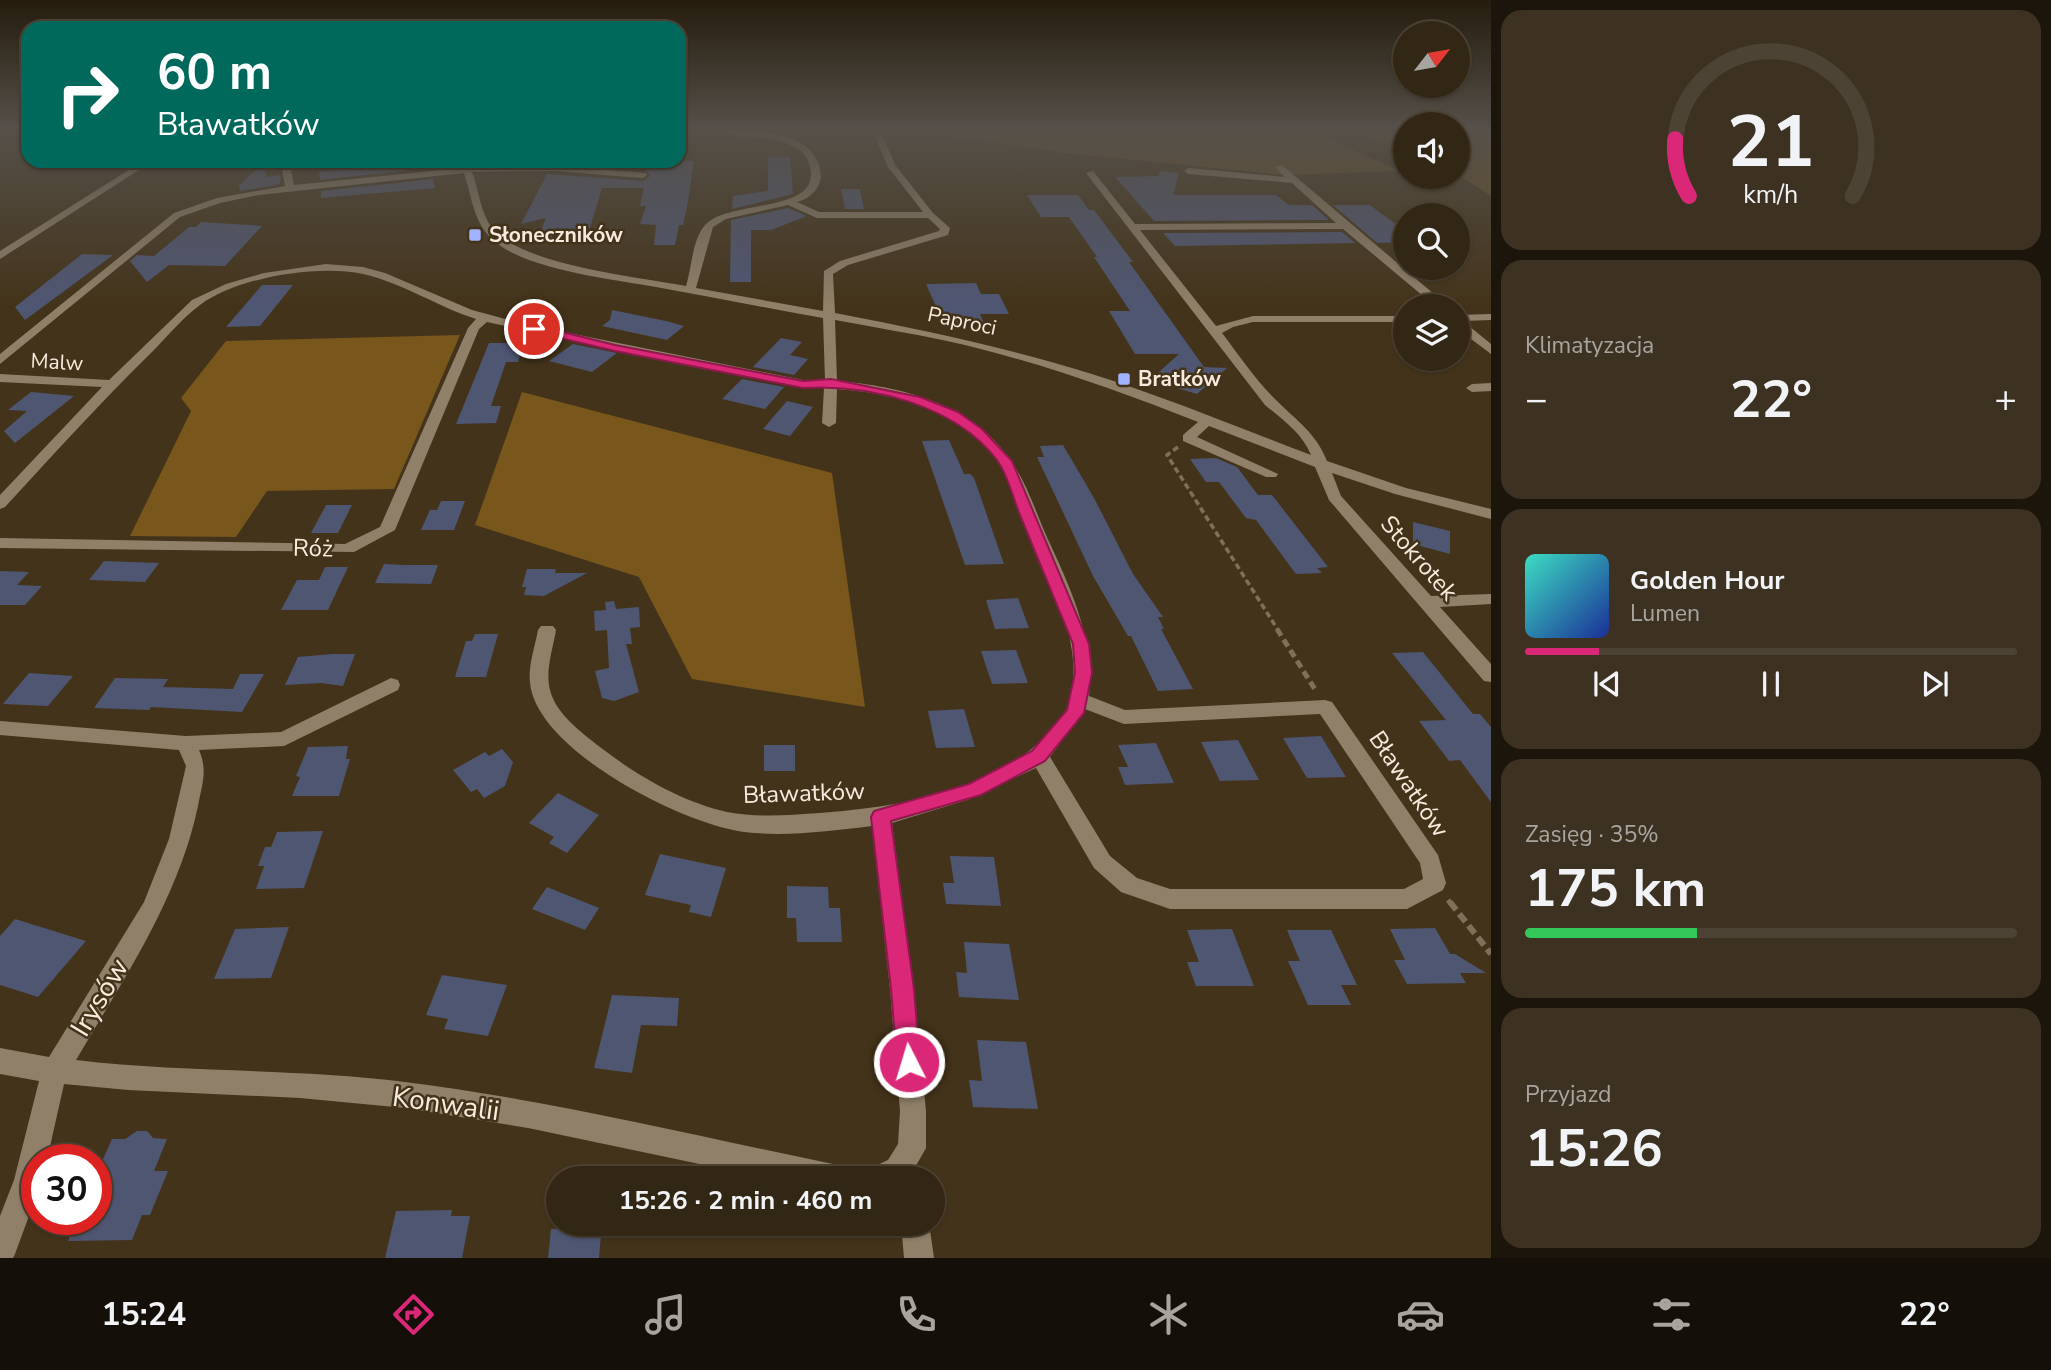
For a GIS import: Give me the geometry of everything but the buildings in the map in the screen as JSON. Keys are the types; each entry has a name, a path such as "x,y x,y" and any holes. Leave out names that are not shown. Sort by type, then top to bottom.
{"street":[{"path":"0,256 106,189"},
{"path":"0,360 177,215 234,196 285,189"},
{"name":"Paproci","path":"472,189 488,230 515,249 578,269 948,338 1028,358 1136,393 1320,465 1438,504 1491,514"},
{"path":"690,290 697,274 702,236 708,227 729,215 789,202 815,189"},
{"path":"829,423 831,383 828,273 844,263 944,233 945,228 930,215 909,189"},
{"path":"1103,189 1270,402 1298,425 1313,443 1320,465"},
{"path":"1304,189 1427,294"},
{"path":"789,202 817,215 930,215"},
{"path":"1133,227 1345,226"},
{"path":"0,505 111,384 196,302 242,282 293,271 349,268 396,282 453,308 484,317 615,348 736,372 803,384 831,383"},
{"name":"Róż","path":"0,543 348,549 387,530 474,328 484,317"},
{"path":"1470,320 1491,317"},
{"path":"1214,332 1229,324 1253,319 1393,318"},
{"path":"1470,332 1491,350"},
{"name":"Malw","path":"0,378 111,384"},
{"name":"Bławatków","path":"547,630 539,682 548,707 575,738 605,763 687,807 717,818 743,823 792,823 881,817 974,790 1039,756 1075,713 1080,700 1084,673 1081,644 1005,461 978,431 954,415 916,400 831,383"},
{"path":"1472,388 1491,387"},
{"path":"1207,421 1183,442 1271,474"},
{"name":"Stokrotek","path":"1320,465 1334,497 1491,676"},
{"path":"1425,602 1491,599"},
{"path":"0,728 186,743 284,740 391,685"},
{"path":"1080,700 1124,717 1325,707"},
{"name":"Bławatków","path":"1325,707 1430,862 1434,883"},
{"name":"Irysów","path":"0,1254 28,1180 54,1073 154,906 180,839 196,766 186,743"},
{"path":"1039,756 1102,862 1129,885 1170,899 1407,899 1434,883"},
{"path":"881,817 902,989 913,1111 912,1148 899,1166"},
{"path":"0,1061 54,1073"},
{"name":"Konwalii","path":"54,1073 344,1088 471,1105 773,1166"},
{"path":"916,1236 919,1258"}],"path":[{"path":"1183,442 1167,455 1325,707"},
{"path":"1434,883 1491,954"}],"shaded area":[{"path":"1480,189 1491,189 1491,196"},
{"path":"460,335 394,489 267,491 236,537 130,536 191,411 181,398 226,341"},
{"path":"522,392 832,473 865,707 692,679 639,577 475,525"}],"place":[{"name":"Słoneczników","path":"475,235"},
{"name":"Bratków","path":"1124,379"}],"route":[{"path":"534,329 615,348 803,384 831,383 916,400 954,415 978,431 1005,461 1081,644 1084,673 1080,700 1075,713 1039,756 974,790 881,817 909,1062"}]}
